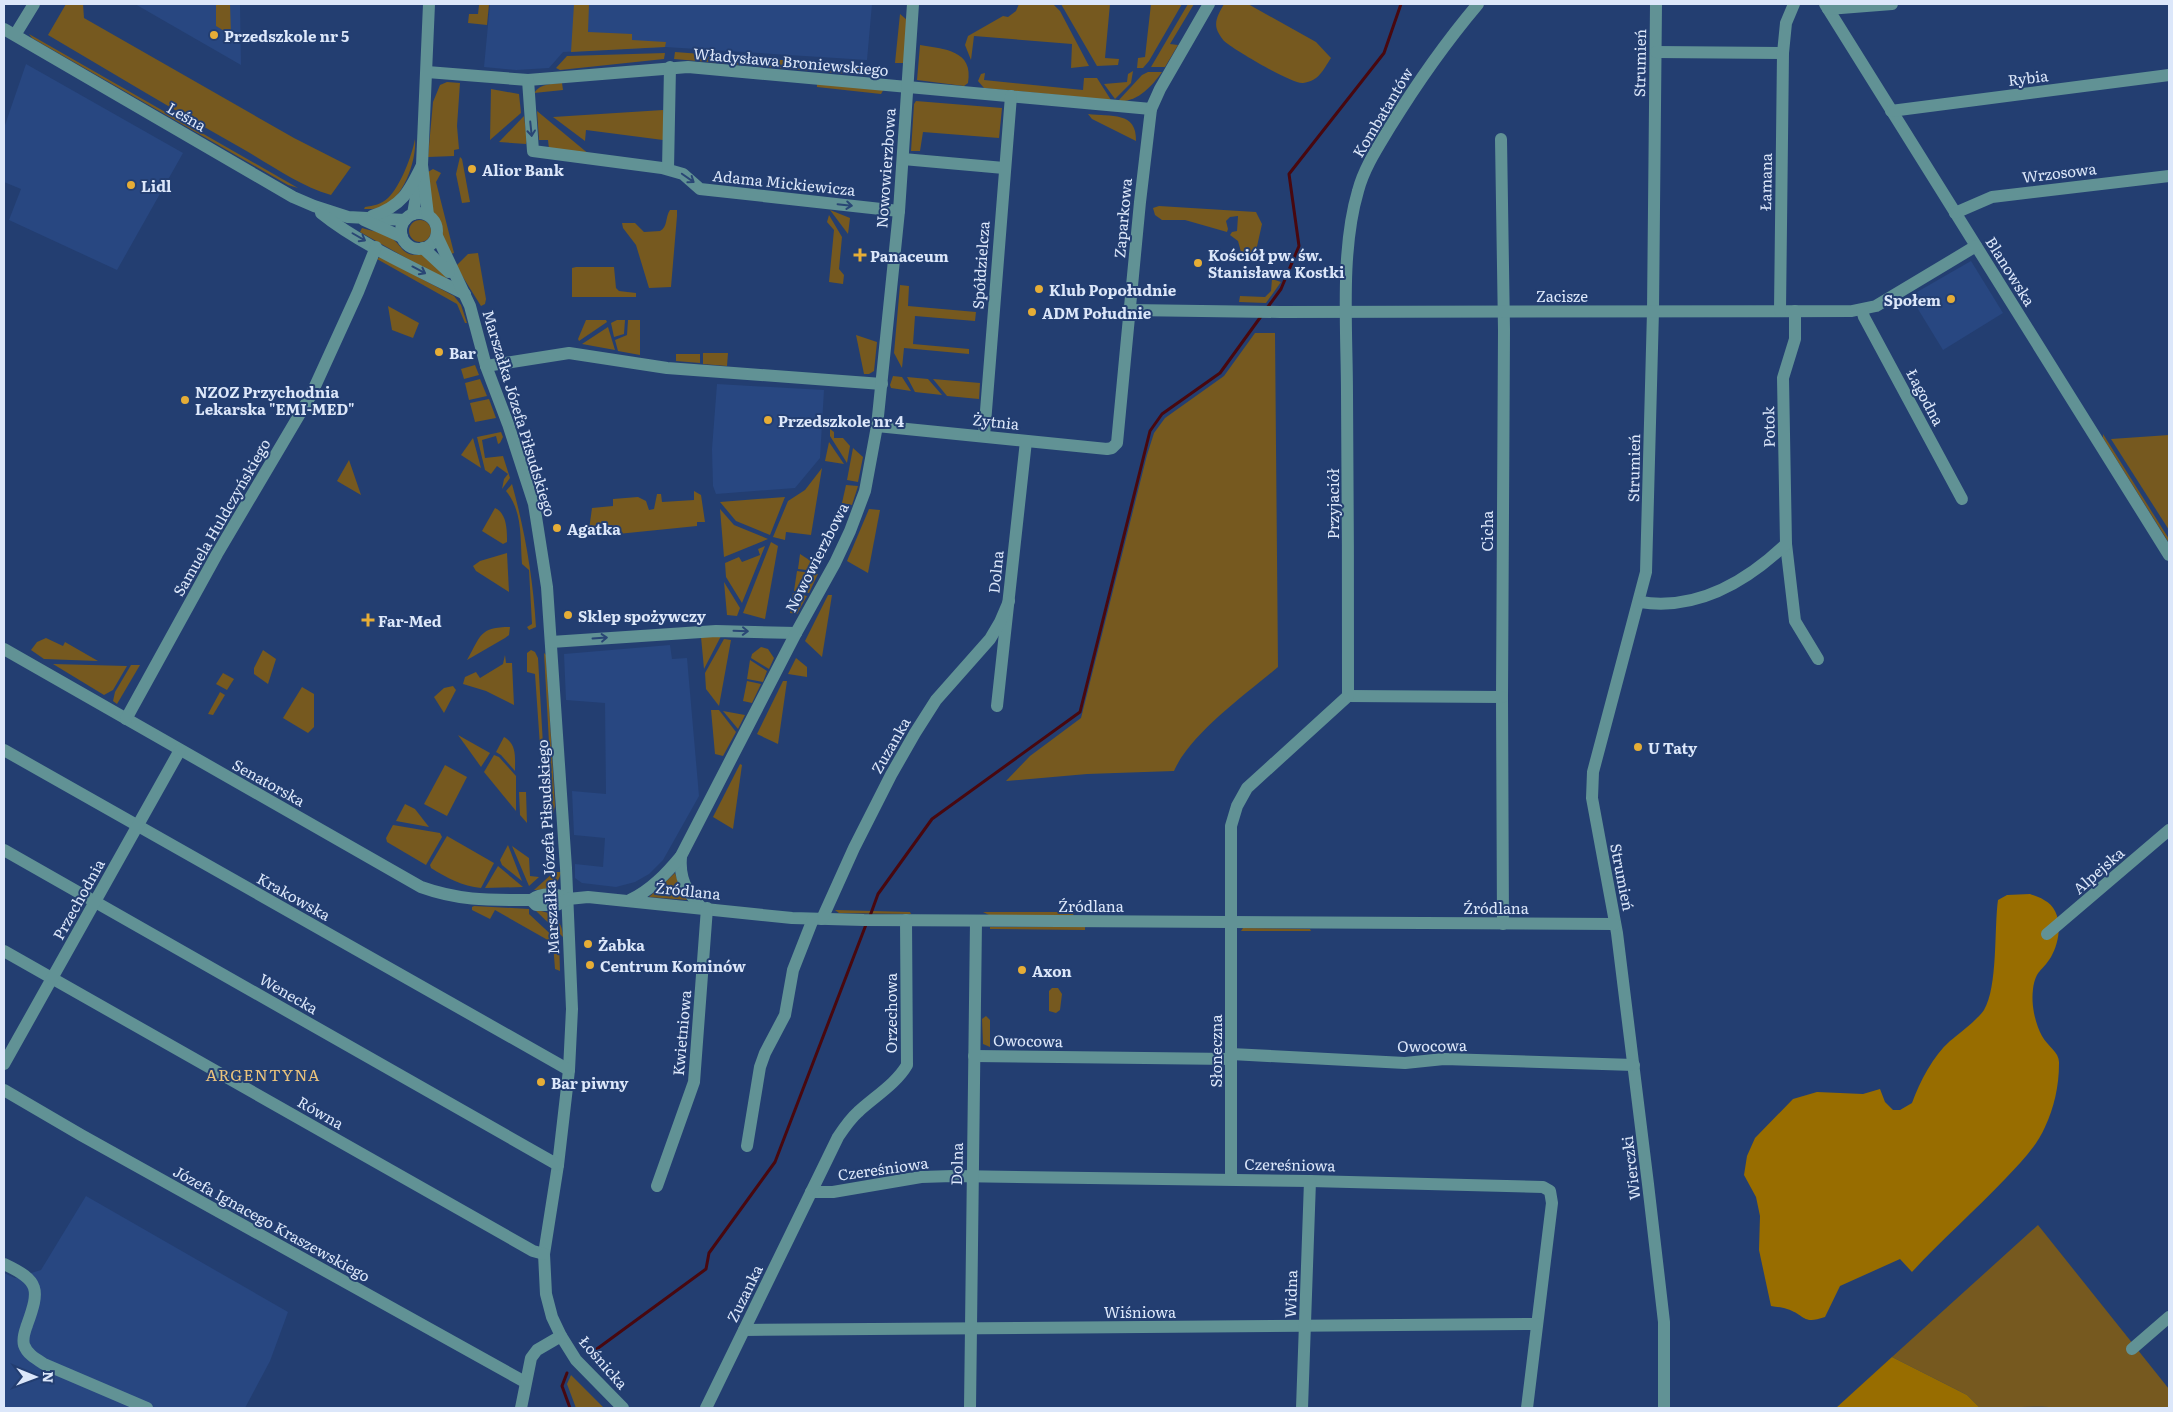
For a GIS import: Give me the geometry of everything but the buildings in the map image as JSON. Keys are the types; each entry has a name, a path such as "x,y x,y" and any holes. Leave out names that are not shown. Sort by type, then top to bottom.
{"street":[{"path":"9,32 34,4"},
{"path":"428,215 422,165 429,4"},
{"name":"Nowowierzbowa","path":"629,900 647,890 663,877 680,856 834,563 861,504 871,466 882,384 899,211 913,4"},
{"name":"Zaparkowa","path":"1112,448 1117,443 1119,437 1140,202 1151,109 1160,89 1209,4"},
{"name":"Kombatantów","path":"1347,312 1348,238 1358,189 1374,153 1408,97 1445,44 1478,4"},
{"name":"Strumień","path":"1615,924 1591,784 1640,602 1646,572 1653,311 1656,4"},
{"name":"Łamana","path":"1780,311 1783,53 1786,24 1794,4"},
{"path":"1826,7 1892,4"},
{"name":"Blanowska","path":"1826,7 2169,556"},
{"name":"Leśna","path":"9,32 293,197 337,214 363,218 409,217"},
{"path":"1656,52 1783,53"},
{"path":"668,170 670,67"},
{"name":"Władysława Broniewskiego","path":"427,72 528,80 688,67 1151,109"},
{"name":"Rybia","path":"1891,111 2169,75"},
{"name":"Adama Mickiewicza","path":"528,80 533,151 668,170 683,174 700,189 899,211"},
{"name":"Spółdzielcza","path":"984,436 1011,96"},
{"name":"Cicha","path":"1501,140 1504,311 1503,924"},
{"path":"903,159 1004,168"},
{"path":"409,217 420,213 428,215 435,222 437,236 432,244 423,248 409,246 402,237 401,231 409,217 422,165"},
{"path":"363,218 398,204 414,182 422,165"},
{"name":"Wrzosowa","path":"1955,213 1992,197 2169,176"},
{"path":"314,206 339,226 464,294"},
{"name":"Leśna","path":"363,218 402,237"},
{"name":"Marszałka Józefa Piłsudskiego","path":"437,236 464,294 486,366 508,424 534,504 545,566 568,898 572,1008 569,1070 558,1165 544,1254 546,1294 552,1317 561,1336"},
{"name":"Zacisze","path":"1130,310 1251,312 1862,310 1876,306 1976,246"},
{"name":"Samuela Huldczyńskiego","path":"126,719 217,554 311,395 358,292 376,247"},
{"path":"423,248 455,277"},
{"name":"Łagodna","path":"1862,310 1864,317 1962,499"},
{"name":"Potok","path":"1795,311 1795,339 1783,378 1786,544 1795,621 1818,659"},
{"name":"Przyjaciół","path":"1347,312 1348,696"},
{"path":"486,366 570,353 667,368 882,384"},
{"name":"Żytnia","path":"877,426 1112,448"},
{"name":"Dolna","path":"996,706 1026,441"},
{"path":"1640,602 1660,605 1673,604 1712,593 1743,580 1766,563 1786,544"},
{"name":"Zuzanka","path":"747,1146 760,1068 765,1052 784,1016 795,964 891,775 915,733 936,700 990,639 1000,622 1008,601"},
{"path":"551,642 716,630 796,633"},
{"name":"Senatorska","path":"4,649 421,887 454,897 480,900 531,900 537,896 558,894 568,898"},
{"path":"1230,922 1231,826 1237,806 1247,788 1348,696 1502,697"},
{"name":"Krakowska","path":"4,750 569,1070"},
{"name":"Przechodnia","path":"4,1064 180,750"},
{"name":"Alpejska","path":"2047,934 2169,830"},
{"name":"Wenecka","path":"4,850 558,1165"},
{"path":"680,856 680,873 684,884 704,908"},
{"name":"Źródlana","path":"568,898 588,897 629,900 817,919 1615,924"},
{"path":"545,906 558,905 568,898"},
{"name":"Senatorska","path":"531,900 536,905 545,906 569,920"},
{"name":"Kwietniowa","path":"657,1186 694,1082 704,908"},
{"name":"Orzechowa","path":"811,1192 845,1126 856,1113 902,1072 907,1064 906,920"},
{"name":"Dolna","path":"970,1408 976,921"},
{"name":"Słoneczna","path":"1230,922 1231,1180"},
{"name":"Wierczki","path":"1615,924 1634,1065 1664,1322 1666,1373 1664,1408"},
{"name":"Równa","path":"4,951 533,1251 544,1254"},
{"name":"Owocowa","path":"974,1056 1231,1056 1405,1063 1444,1059 1634,1065"},
{"name":"Józefa Ignacego Kraszewskiego","path":"4,1090 81,1135 525,1382"},
{"name":"Czereśniowa","path":"811,1192 833,1192 921,1176 1310,1181 1543,1188 1550,1191 1551,1209 1528,1408"},
{"name":"Widna","path":"1302,1408 1310,1181"},
{"name":"Zuzanka","path":"706,1408 811,1192"},
{"path":"4,1264 23,1273 32,1282 35,1290 36,1302 24,1335 24,1345 31,1355 44,1364 147,1408"},
{"path":"2132,1349 2169,1317"},
{"name":"Wiśniowa","path":"744,1330 1537,1324"},
{"path":"521,1408 531,1358 537,1350 561,1336"},
{"name":"Łośnicka","path":"561,1336 576,1360 623,1408"}],"shaded area":[{"path":"66,4 83,4 84,18 294,138 351,167 331,195 286,175 48,35"},
{"name":"Przedszkole nr 5","path":"135,4 240,4 241,65"},
{"path":"216,4 230,4 231,35 216,26"},
{"path":"470,4 489,4 487,25 468,23 469,14 478,14 479,5"},
{"path":"490,4 872,4 867,60 665,47 563,52 549,68 516,70 484,67"},
{"path":"574,4 589,4 588,32 632,34 632,40 666,42 665,47 571,52"},
{"path":"1019,4 1053,4 1060,11 1089,66 1071,68 1072,44 974,36 971,60 965,45 968,36 1003,16 1008,17 1016,11"},
{"path":"1061,4 1110,4 1105,58 1119,59 1118,65 1097,66"},
{"path":"1151,4 1182,4 1149,61 1143,68 1137,68 1138,58 1145,57"},
{"path":"1188,4 1194,4 1170,44 1178,45 1165,67 1151,67"},
{"path":"1224,4 1248,4 1316,42 1331,58 1320,74 1308,82 1298,82 1278,74 1243,54 1222,39 1216,25 1217,18"},
{"path":"900,14 907,20 904,63 895,63"},
{"path":"29,34 298,188 288,185 32,38"},
{"path":"920,45 947,50 962,58 969,72 968,83 964,86 917,80"},
{"path":"675,52 874,67 884,77 674,59"},
{"path":"665,53 664,59 560,70 556,68 567,56"},
{"path":"26,64 183,153 117,270 9,220 21,189 4,182 4,128"},
{"path":"1133,71 1131,83 1115,99 1104,84 1127,82 1128,74"},
{"path":"1148,72 1162,72 1149,88 1138,96 1125,101 1118,101 1142,75"},
{"path":"985,73 984,80 1083,90 1084,78 1097,78 1111,100 984,88 978,81 981,74"},
{"path":"447,82 460,83 457,126 459,149 454,150 454,156 428,157 433,102 440,85"},
{"path":"562,83 563,90 534,93 540,87"},
{"path":"817,84 884,89 881,94 817,87"},
{"path":"491,89 519,94 521,113 490,140"},
{"path":"916,101 1002,108 999,138 923,132 920,151 911,151 914,104"},
{"path":"663,110 663,140 586,130 585,141 553,117"},
{"path":"537,111 590,155 549,149 548,140 539,140"},
{"path":"1088,114 1121,117 1127,120 1135,131 1136,141 1092,119"},
{"path":"524,116 526,144 499,142"},
{"path":"415,139 411,169 407,180 395,198 380,208 364,209 365,207 383,202 397,187 405,171"},
{"path":"460,157 462,159 470,202 462,203 456,174"},
{"path":"433,169 441,173 436,182 454,253 451,254 442,239 441,225 431,212 428,172"},
{"path":"1159,206 1256,212 1262,224 1254,260 1243,259 1238,241 1230,235 1232,232 1237,231 1238,216 1230,217 1226,221 1227,232 1185,220 1162,220 1155,215 1153,208"},
{"path":"670,210 677,210 671,287 649,288 636,245 623,228 622,223 635,223 644,232 660,231 664,227"},
{"path":"830,210 850,218 848,234"},
{"path":"829,215 842,237 839,269 844,275 843,284 829,282 834,230 827,222"},
{"path":"420,220 428,223 431,231 428,239 420,242 412,239 409,231 412,223"},
{"path":"362,228 390,237 406,253 423,254 448,279 431,272 360,232"},
{"path":"478,253 486,299 485,304 481,306 456,266 468,254"},
{"path":"380,257 454,296 461,305 467,323 465,323 457,304 377,259"},
{"path":"1971,261 2003,313 1943,350 1910,296"},
{"path":"614,267 616,288 619,291 636,293 636,297 572,297 572,268"},
{"path":"1272,279 1281,282 1266,303 1239,302 1240,296 1265,297 1271,291"},
{"path":"900,285 909,286 908,306 976,312 975,321 915,316 913,344 969,349 969,354 904,348 902,368 894,353"},
{"path":"388,306 419,323 413,338 392,330"},
{"path":"586,320 606,320 607,322 579,341 578,339"},
{"path":"617,320 625,320 624,334 614,337 611,323"},
{"path":"628,320 640,320 640,355 618,351 615,340 627,335"},
{"path":"608,327 615,350 582,344"},
{"path":"1255,333 1275,333 1278,667 1220,715 1192,743 1174,771 1087,774 1006,781 1030,756 1081,718 1154,433 1165,418 1224,376"},
{"path":"856,335 877,342 874,371 869,374 864,374"},
{"path":"703,353 728,353 727,366 703,364"},
{"path":"676,354 700,354 700,363 676,361"},
{"path":"475,365 479,375 464,379 461,369"},
{"path":"893,376 902,377 911,391 891,388"},
{"path":"907,377 928,379 942,395 915,392"},
{"path":"480,379 487,396 469,400 465,383"},
{"path":"933,379 980,383 979,399 947,396"},
{"name":"Przedszkole nr 4","path":"717,384 824,390 820,458 795,488 716,494 713,486 712,449"},
{"path":"489,399 496,418 475,422 470,403"},
{"path":"830,429 834,432 834,438 843,438 850,446 847,463 830,436"},
{"path":"501,432 503,437 498,444 496,436 482,440 485,458 503,456 510,478 502,489 504,479 508,474 497,466 491,474 485,470 477,437"},
{"path":"2103,434 2169,539 2169,543 2103,438"},
{"path":"2169,435 2169,530 2111,439"},
{"path":"473,438 481,468 461,455"},
{"path":"829,442 844,464 825,461"},
{"path":"853,448 863,457 858,482 847,480"},
{"path":"349,460 361,495 337,481"},
{"path":"822,468 811,535 786,532 785,540 773,537 788,501 805,490"},
{"path":"512,484 525,537 531,573 536,627 529,630 527,627 532,624 529,570 522,564 518,516 506,491"},
{"path":"846,485 858,486 852,505 842,503"},
{"path":"694,491 701,495 705,522 697,522 697,526 588,537 592,508 613,506 613,499 638,497 646,501 649,510 654,509 657,494 661,494 662,502 694,500"},
{"path":"785,497 770,535 736,521 720,502"},
{"path":"495,508 502,514 506,523 507,542 503,544 482,531"},
{"path":"720,509 734,525 768,539 724,557"},
{"path":"869,509 880,510 868,573 847,561"},
{"path":"771,542 778,546 765,619 743,613"},
{"path":"765,546 742,603 726,577 725,563 739,557 742,562 760,555 758,549"},
{"path":"507,553 509,592 476,571 473,566 480,561"},
{"path":"800,554 817,565 815,571 798,569"},
{"path":"797,571 818,574 809,593 794,591"},
{"path":"724,582 740,608 737,616 727,615"},
{"path":"793,593 807,596 797,614 790,613"},
{"path":"828,595 832,595 822,657 805,641"},
{"path":"500,627 510,627 509,635 467,660 482,634"},
{"path":"721,636 704,669 701,637"},
{"path":"46,638 63,646 65,642 98,661 44,659 31,650 37,642"},
{"path":"724,639 731,640 719,706 706,689 705,673"},
{"path":"670,645 672,659 687,658 699,796 663,860 649,874 635,882 616,887 582,883 575,878 575,864 603,867 605,838 574,835 572,791 606,794 605,703 566,700 564,654"},
{"path":"761,647 768,649 774,658 769,669 751,658 752,654"},
{"path":"263,650 276,659 268,684 254,674 254,668"},
{"path":"531,650 535,652 538,658 543,745 540,746 535,674 527,672 527,653"},
{"path":"544,653 546,655 555,806 553,814"},
{"path":"505,655 506,663 512,663 514,705 486,691 463,684 465,677 476,672 480,678 503,664"},
{"path":"796,658 807,667 807,677 788,674"},
{"path":"750,660 767,671 763,682 747,679"},
{"path":"53,664 127,666 113,690 104,695"},
{"path":"131,665 140,665 117,704 113,701 115,692"},
{"path":"223,673 234,679 227,690 216,684"},
{"path":"747,681 761,684 752,703 743,701"},
{"path":"783,681 787,681 778,744 757,734"},
{"path":"453,686 456,690 444,713 434,697 444,688"},
{"path":"302,687 314,694 314,727 308,733 283,718"},
{"path":"220,692 225,695 213,715 208,714"},
{"path":"711,710 719,710 736,732 723,756 715,754"},
{"path":"723,711 745,715 738,729"},
{"path":"458,735 490,753 481,767"},
{"path":"504,737 513,747 515,771 496,752"},
{"path":"540,749 544,749 548,826 545,827"},
{"path":"494,755 499,757 516,776 516,811 484,772"},
{"path":"740,764 742,765 733,829 713,817"},
{"path":"445,765 467,777 447,816 424,804"},
{"path":"519,792 526,792 527,823 520,815"},
{"path":"405,804 415,809 429,827 396,821"},
{"path":"393,825 440,833 442,837 426,865 387,842 386,838"},
{"path":"447,836 494,863 481,888 455,881 431,868 430,865"},
{"path":"508,845 522,881 502,865 500,860"},
{"path":"512,846 529,858 530,876 539,877 529,886"},
{"path":"498,866 523,887 485,888"},
{"path":"554,872 561,872 555,884 547,888 534,890"},
{"path":"675,873 680,888 687,900 649,897"},
{"path":"2030,894 2050,905 2058,918 2059,926 2054,950 2048,962 2038,974 2033,989 2033,1007 2037,1025 2044,1040 2058,1056 2059,1060 2057,1089 2053,1105 2038,1141 1983,1202 1912,1272 1900,1259 1840,1286 1825,1317 1818,1319 1808,1320 1793,1311 1771,1306 1759,1250 1760,1216 1756,1197 1744,1175 1747,1156 1755,1138 1793,1099 1817,1092 1863,1094 1880,1089 1885,1102 1893,1110 1900,1110 1912,1103 1923,1078 1938,1054 1984,1010 1992,987 1994,972 1998,900 2007,895"},
{"path":"474,906 529,909 529,914 559,942 560,971 555,969 553,943 495,910 490,919 472,910"},
{"path":"535,910 555,918 561,925 563,937"},
{"path":"835,910 910,912 911,914 839,913"},
{"path":"983,912 1075,912 1073,915 989,915"},
{"path":"990,927 1085,927 1085,930 990,929"},
{"path":"1243,928 1310,929 1311,931 1241,931"},
{"path":"1052,988 1058,988 1062,994 1060,1010 1056,1013 1049,1011 1049,991"},
{"path":"986,1016 990,1020 990,1047 983,1044 982,1019"},
{"path":"86,1196 288,1312 270,1361 245,1408 4,1408 4,1273 15,1278 41,1270"},
{"path":"2038,1225 2169,1389 2169,1408 1980,1408 1967,1395 1892,1357"},
{"path":"1892,1357 1967,1395 1980,1408 1836,1408"},
{"path":"571,1375 604,1408 576,1408 567,1384"}],"waterway":[{"path":"1267,308 1281,289 1299,246 1289,174 1384,53 1401,4"},
{"path":"870,916 878,894 932,819 1080,712 1150,431 1162,414 1220,373 1262,315"},
{"path":"590,1354 706,1269 709,1253 775,1162 867,922"},
{"path":"567,1373 562,1386 570,1408"}],"place":[{"name":"Przedszkole nr 5","path":"214,35"},
{"name":"Alior Bank","path":"472,169"},
{"name":"Lidl","path":"131,185"},
{"name":"Panaceum","path":"860,255"},
{"name":"Kościół pw. św. Stanisława Kostki","path":"1198,263"},
{"name":"Klub Popołudnie","path":"1039,289"},
{"name":"Społem","path":"1951,299"},
{"name":"ADM Południe","path":"1032,312"},
{"name":"Bar","path":"439,352"},
{"name":"NZOZ Przychodnia Lekarska \"EMI-MED\"","path":"185,400"},
{"name":"Przedszkole nr 4","path":"768,420"},
{"name":"Agatka","path":"557,528"},
{"name":"Sklep spożywczy","path":"568,615"},
{"name":"Far-Med","path":"368,620"},
{"name":"U Taty","path":"1638,747"},
{"name":"Żabka","path":"588,944"},
{"name":"Centrum Kominów","path":"590,965"},
{"name":"Axon","path":"1022,970"},
{"name":"Bar piwny","path":"541,1082"}],"district":[{"name":"ARGENTYNA","path":"263,1074"}]}
